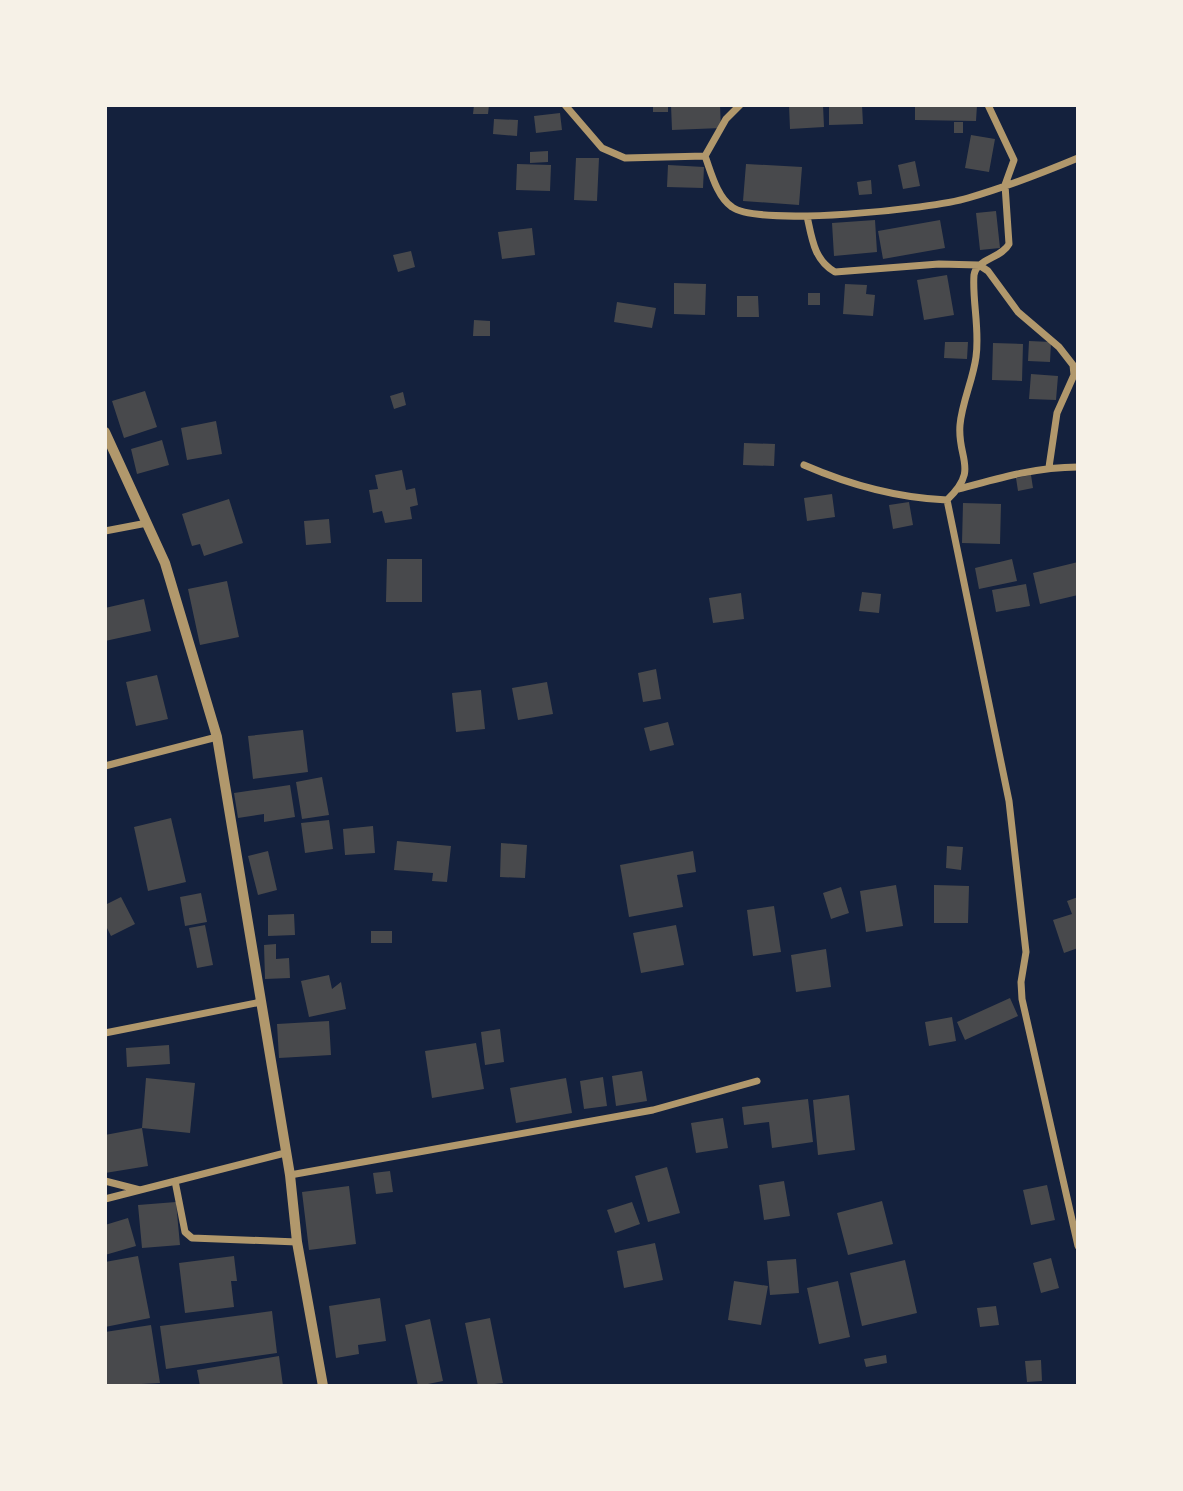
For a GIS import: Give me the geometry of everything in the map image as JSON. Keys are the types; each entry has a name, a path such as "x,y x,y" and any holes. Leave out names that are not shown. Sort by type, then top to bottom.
{"street":[{"path":"565,105 602,148 625,158 705,156"},
{"path":"705,156 726,119 740,105"},
{"path":"807,216 816,253 822,265 835,272 920,265 979,265 1005,252 1009,244 1005,185 1014,160 988,105"},
{"path":"705,156 721,195 733,208 776,216 918,209 968,199 1078,158"},
{"path":"979,265 988,271 1018,312 1059,347 1073,365 1074,375 1056,413 1049,467"},
{"path":"959,489 966,458 960,443 960,428 976,358 978,312 974,274 979,265"},
{"path":"105,432 165,563 217,737 289,1175 297,1242 323,1386"},
{"path":"804,465 839,481 917,499 947,500 959,489 1049,467 1078,467"},
{"path":"947,500 1009,801 1026,952 1021,982 1022,999 1078,1246"},
{"path":"105,531 147,523"},
{"path":"105,766 217,737"},
{"path":"105,1033 261,1002"},
{"path":"289,1175 653,1110 757,1081"},
{"path":"105,1199 285,1153"},
{"path":"105,1181 144,1191"},
{"path":"175,1181 185,1232 192,1238 297,1242"}],"building":[{"path":"474,105 489,105 488,114 473,114"},
{"path":"653,105 668,105 668,112 653,112"},
{"path":"671,105 720,105 721,128 672,130"},
{"path":"789,105 823,105 824,127 790,129"},
{"path":"829,105 862,105 863,124 829,125"},
{"path":"915,105 977,105 976,121 915,120"},
{"path":"560,113 562,130 536,133 534,116"},
{"path":"494,119 518,120 517,136 493,134"},
{"path":"954,122 963,122 963,133 954,133"},
{"path":"971,135 995,139 989,172 965,168"},
{"path":"548,151 548,162 530,163 530,152"},
{"path":"576,158 599,158 597,201 574,200"},
{"path":"915,161 920,186 903,189 898,165"},
{"path":"517,164 551,165 550,191 516,190"},
{"path":"746,164 802,167 799,205 743,201"},
{"path":"668,165 704,167 703,188 667,187"},
{"path":"871,180 872,194 859,195 857,182"},
{"path":"996,211 1000,248 980,250 976,213"},
{"path":"875,220 877,252 834,256 832,223"},
{"path":"940,220 945,248 883,259 878,231"},
{"path":"532,228 535,255 502,259 498,232"},
{"path":"411,251 415,267 398,272 393,255"},
{"path":"947,275 954,315 924,320 917,280"},
{"path":"674,283 706,284 705,315 674,314"},
{"path":"845,284 867,285 866,294 875,295 873,316 843,314"},
{"path":"808,293 820,293 820,305 808,305"},
{"path":"737,296 758,296 759,317 737,317"},
{"path":"617,302 656,308 652,328 614,322"},
{"path":"474,320 490,321 490,336 473,336"},
{"path":"1029,341 1051,342 1050,362 1028,361"},
{"path":"945,342 968,342 967,359 944,358"},
{"path":"993,343 1023,344 1022,381 992,380"},
{"path":"1031,374 1058,376 1056,400 1029,399"},
{"path":"145,391 157,427 124,438 112,401"},
{"path":"403,392 406,405 394,409 390,396"},
{"path":"216,421 222,454 187,460 181,428"},
{"path":"162,440 169,465 137,474 131,449"},
{"path":"744,443 775,444 774,466 743,465"},
{"path":"402,470 406,490 415,488 418,505 410,507 412,519 385,523 382,511 373,513 369,490 378,489 375,475"},
{"path":"1031,475 1033,488 1018,491 1016,478"},
{"path":"832,494 835,517 807,521 804,498"},
{"path":"229,499 243,543 204,556 200,544 192,546 182,514"},
{"path":"909,502 913,525 893,529 889,505"},
{"path":"963,503 1001,504 1000,544 962,543"},
{"path":"329,519 331,543 306,545 304,521"},
{"path":"387,559 422,559 422,602 386,602"},
{"path":"1012,559 1017,581 979,589 975,568"},
{"path":"1078,562 1078,595 1040,604 1033,573"},
{"path":"227,581 239,637 200,645 188,589"},
{"path":"1026,584 1030,606 996,612 992,590"},
{"path":"862,592 881,594 879,613 859,611"},
{"path":"741,593 744,619 713,623 709,598"},
{"path":"144,599 151,631 105,641 105,608"},
{"path":"656,669 661,699 643,702 638,673"},
{"path":"157,675 168,719 136,726 126,682"},
{"path":"547,682 553,714 518,720 512,688"},
{"path":"481,690 485,729 456,732 452,693"},
{"path":"668,722 674,745 650,751 644,728"},
{"path":"303,730 308,772 253,779 248,736"},
{"path":"322,777 329,815 302,819 296,782"},
{"path":"290,785 295,817 264,822 264,814 238,818 234,793"},
{"path":"171,818 186,882 148,891 134,827"},
{"path":"329,820 333,849 305,853 301,823"},
{"path":"373,826 375,853 345,855 343,829"},
{"path":"397,841 451,846 447,882 432,881 433,873 394,870"},
{"path":"501,843 527,845 525,878 500,877"},
{"path":"947,846 963,847 961,870 946,868"},
{"path":"268,851 277,890 258,895 248,856"},
{"path":"693,851 696,872 677,875 683,907 629,917 620,865"},
{"path":"896,885 903,926 866,932 860,891"},
{"path":"934,885 969,886 968,923 934,923"},
{"path":"841,887 849,913 831,919 823,893"},
{"path":"201,893 207,922 185,926 180,897"},
{"path":"121,897 135,924 111,936 105,924 105,905"},
{"path":"1078,897 1078,948 1064,953 1053,920 1072,914 1067,901"},
{"path":"774,906 781,952 753,956 747,910"},
{"path":"294,914 295,935 268,936 268,915"},
{"path":"205,925 213,965 197,968 189,928"},
{"path":"676,925 684,965 641,973 633,933"},
{"path":"371,931 392,931 392,943 371,943"},
{"path":"276,944 276,959 289,958 290,978 265,979 264,945"},
{"path":"826,949 831,987 796,992 791,955"},
{"path":"329,975 332,989 341,982 346,1009 309,1017 301,981"},
{"path":"1010,998 1018,1016 965,1040 957,1022"},
{"path":"952,1017 956,1041 929,1046 925,1022"},
{"path":"329,1021 331,1055 279,1058 277,1024"},
{"path":"500,1029 504,1062 485,1065 481,1032"},
{"path":"476,1043 484,1089 432,1098 425,1051"},
{"path":"169,1045 170,1064 127,1067 126,1048"},
{"path":"642,1071 647,1101 616,1106 612,1076"},
{"path":"603,1077 607,1106 584,1109 580,1081"},
{"path":"146,1078 195,1083 190,1133 142,1128"},
{"path":"566,1078 572,1113 516,1123 510,1088"},
{"path":"849,1095 855,1150 818,1155 813,1100"},
{"path":"808,1099 813,1142 772,1148 769,1122 744,1125 742,1107"},
{"path":"723,1118 728,1148 696,1153 691,1123"},
{"path":"142,1128 148,1166 105,1173 105,1135"},
{"path":"667,1167 680,1213 648,1222 635,1176"},
{"path":"390,1171 393,1192 376,1194 373,1173"},
{"path":"784,1181 790,1216 764,1220 759,1185"},
{"path":"1047,1185 1055,1220 1031,1225 1023,1190"},
{"path":"349,1186 356,1244 309,1250 302,1192"},
{"path":"882,1201 893,1244 848,1255 837,1213"},
{"path":"176,1202 180,1245 142,1248 138,1205"},
{"path":"632,1202 640,1224 615,1233 607,1210"},
{"path":"128,1218 136,1246 105,1255 105,1225"},
{"path":"655,1243 663,1280 624,1288 617,1251"},
{"path":"138,1256 150,1318 105,1327 105,1262"},
{"path":"234,1256 237,1281 231,1281 234,1307 185,1313 179,1263"},
{"path":"1051,1258 1059,1288 1041,1293 1033,1263"},
{"path":"796,1259 799,1293 770,1295 767,1261"},
{"path":"905,1260 917,1313 862,1326 850,1273"},
{"path":"734,1281 768,1286 761,1325 728,1320"},
{"path":"838,1281 850,1337 819,1344 807,1288"},
{"path":"380,1298 386,1341 358,1345 359,1354 336,1358 329,1306"},
{"path":"996,1306 999,1325 980,1327 977,1308"},
{"path":"272,1311 277,1353 166,1369 160,1326"},
{"path":"490,1318 503,1383 478,1386 465,1323"},
{"path":"430,1319 443,1381 418,1386 405,1325"},
{"path":"151,1325 160,1383 105,1386 105,1332"},
{"path":"886,1355 887,1363 866,1367 864,1359"},
{"path":"279,1356 283,1386 200,1386 197,1370"},
{"path":"1041,1360 1042,1381 1027,1382 1025,1361"}]}
